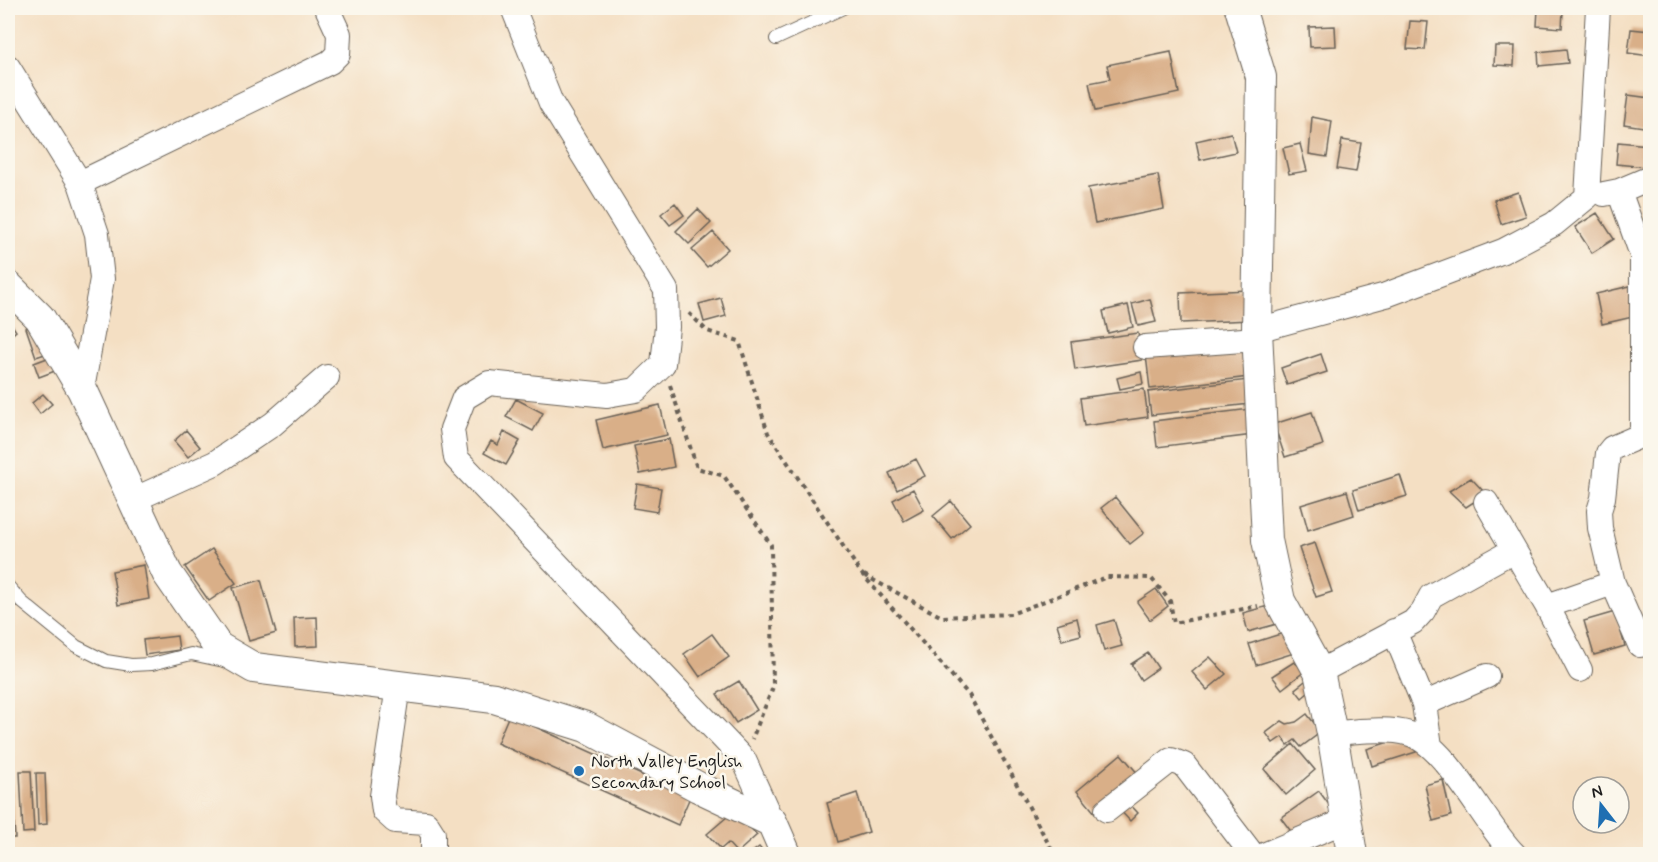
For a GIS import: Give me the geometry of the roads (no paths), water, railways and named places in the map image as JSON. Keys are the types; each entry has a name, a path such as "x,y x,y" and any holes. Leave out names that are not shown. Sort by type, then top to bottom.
{"street":[{"path":"80,183 330,62 338,54 339,34 327,8"},
{"path":"513,8 551,103 666,290 667,327 663,364 636,390 607,395 489,382 464,398 452,429 456,458 744,760 786,855"},
{"path":"1240,8 1261,77 1257,334 1267,540 1280,601 1319,672 1332,733 1352,855"},
{"path":"1587,197 1598,8"},
{"path":"8,67 80,183 97,234 102,279 82,389"},
{"path":"1145,347 1257,334 1386,295 1503,251 1554,224 1587,197 1619,191 1650,178"},
{"path":"1619,191 1646,254 1646,334 1642,430 1640,436 1612,448 1608,453 1603,498 1599,511 1600,528 1613,583 1640,645"},
{"path":"8,286 39,318 82,389 167,573 218,648 254,668 494,698 586,727 698,787 771,822"},
{"path":"133,500 215,463 273,424 327,377"},
{"path":"1486,502 1547,606 1580,670"},
{"path":"1319,672 1413,622 1423,611 1427,601 1440,590 1514,550"},
{"path":"1547,606 1613,583"},
{"path":"1394,631 1424,704 1430,746"},
{"path":"1424,704 1487,676"},
{"path":"398,686 382,796 384,811 396,821 426,824 433,834 433,855"},
{"path":"1332,733 1389,731 1412,735 1430,746 1444,761 1502,843 1514,855"},
{"path":"1107,810 1171,759 1177,760 1184,765 1252,855"},
{"path":"1266,855 1347,820"}],"lane":[{"path":"776,39 843,8"},
{"path":"8,586 22,602 76,646 106,661 131,665 152,664 191,654 254,668"}],"place":[{"name":"North Valley English Secondary School","path":"579,771"}]}
